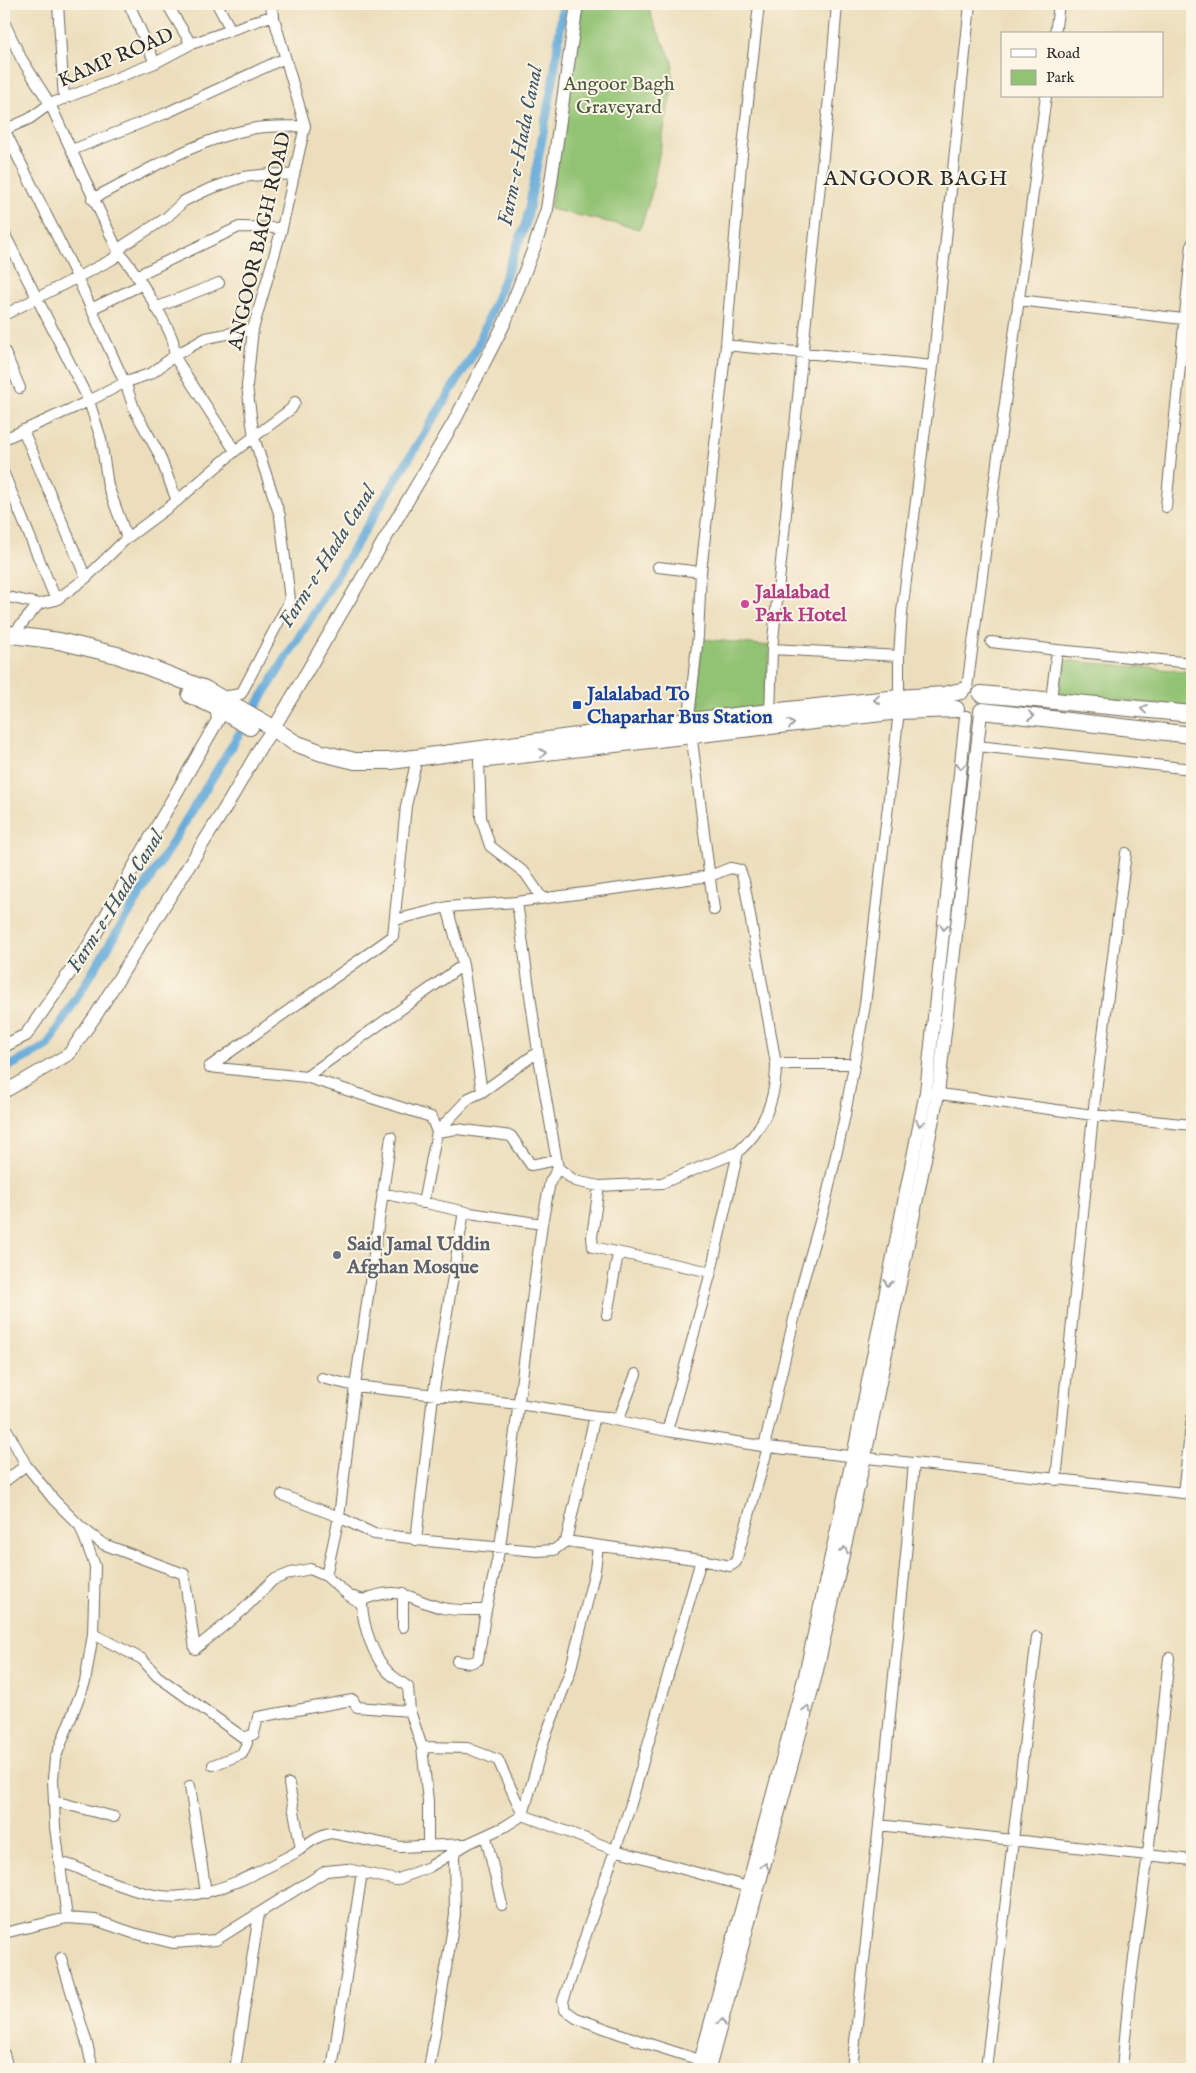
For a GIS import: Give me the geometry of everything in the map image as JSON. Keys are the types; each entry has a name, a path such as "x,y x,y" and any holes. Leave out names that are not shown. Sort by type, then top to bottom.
{"main road":[{"path":"7,636 114,666 216,701 266,730 296,743 322,753 355,761 391,760 770,719 899,704 969,691 1192,714"},
{"path":"969,691 985,703 971,713"},
{"path":"969,691 955,703 971,713"},
{"path":"899,704 1192,735"},
{"path":"266,730 291,751 337,768 362,771 389,770 479,760 690,728"}],"street":[{"path":"58,4 64,99"},
{"path":"129,4 155,63"},
{"path":"167,4 191,44"},
{"path":"217,4 231,30"},
{"name":"ANGOOR BAGH ROAD","path":"216,701 241,694 290,600 280,516 254,438 247,386 253,329 282,228 305,126 270,4"},
{"path":"4,1092 69,1054 96,1015 179,882 266,730 455,420 505,322 547,209 577,4"},
{"path":"714,910 690,728 698,636 701,572 726,345 741,164 759,4"},
{"path":"770,719 772,649 830,88 836,4"},
{"path":"566,1541 701,1560 730,1566 736,1562 766,1447 802,1284 825,1204 844,1120 865,1004 899,704 899,656 902,612 933,366 970,4"},
{"path":"1055,32 1059,4"},
{"name":"KAMP ROAD","path":"4,129 28,119 50,104 155,63 191,44 274,15"},
{"path":"4,22 21,58 50,104 72,150 92,199 118,251 139,281 173,342 174,356 235,451"},
{"path":"72,150 164,114 284,58"},
{"path":"969,691 1018,300 1046,98"},
{"path":"92,199 203,143 226,135 253,128 305,126"},
{"path":"4,129 77,277 135,412 159,454 177,501"},
{"path":"4,315 113,259 124,244 166,218 184,202 208,190 244,176 293,174"},
{"path":"91,309 239,227 282,228"},
{"path":"4,233 89,401 101,439 108,486 127,538"},
{"path":"1166,507 1188,319 1192,244"},
{"path":"155,308 219,282"},
{"path":"1018,300 1188,319"},
{"path":"4,439 89,401 124,383 152,373 174,356 206,338 253,329"},
{"path":"726,345 933,366"},
{"path":"4,350 20,388"},
{"path":"4,596 39,604 56,600 86,578 127,538 177,501 235,451 291,410 295,402"},
{"path":"23,430 86,578"},
{"path":"4,474 56,600"},
{"path":"658,567 701,572"},
{"path":"7,636 39,604"},
{"path":"991,642 1192,662"},
{"path":"772,649 899,656"},
{"path":"1051,700 1057,650"},
{"path":"4,1046 26,1035 89,945 218,720 216,701"},
{"path":"701,1560 650,1738 615,1850 563,1996 563,2006 568,2014 576,2018 702,2066 816,1675 932,1093 977,746 971,713"},
{"path":"932,1093 971,713"},
{"path":"977,746 1192,769"},
{"path":"479,760 481,818 490,846 525,873 542,898"},
{"path":"415,767 406,806 393,936 209,1067 306,1077 431,1117 437,1132"},
{"path":"1056,1480 1094,1115 1126,853"},
{"path":"395,920 447,907 517,902 710,876 730,868 740,870 743,876 776,1064 776,1080 769,1111 757,1132 738,1152 662,1183 598,1186 575,1181 557,1164 531,1165 511,1136 457,1129 437,1132"},
{"path":"458,1660 470,1663 478,1660 486,1610 500,1547 542,1224 550,1182 557,1164 538,1052 517,902"},
{"path":"447,907 463,965 482,1092"},
{"path":"306,1077 463,965"},
{"path":"423,1203 437,1132 469,1098 482,1092 538,1052"},
{"path":"776,1064 853,1064"},
{"path":"932,1093 1094,1115 1192,1125"},
{"path":"326,1576 339,1517 355,1386 391,1137"},
{"path":"667,1431 711,1272 738,1152"},
{"path":"598,1186 592,1237 593,1247 711,1272"},
{"path":"382,1193 470,1213 542,1224"},
{"path":"416,1540 433,1396 463,1218 465,1214 470,1213"},
{"path":"607,1315 617,1259 621,1253"},
{"path":"595,1416 619,1418 636,1374"},
{"path":"322,1378 355,1386 519,1404 766,1447 1188,1494 1192,1418"},
{"path":"282,1495 339,1517 374,1534 537,1552 554,1550 566,1541 595,1416"},
{"path":"5,1430 26,1465 54,1500 80,1526 103,1544 184,1574 195,1649 243,1610 273,1580 290,1573 310,1569 326,1576 362,1604 362,1615 380,1661 389,1673 408,1687 410,1711 422,1748 428,1801 428,1844"},
{"path":"852,2069 879,1825 914,1463"},
{"path":"4,1482 26,1465"},
{"path":"67,1918 59,1863 53,1779 54,1759 85,1682 93,1634 95,1566 80,1526"},
{"path":"4,1934 67,1918 95,1920 133,1933 172,1943 216,1940 326,1871 347,1869 396,1880 429,1867 469,1843 486,1837 523,1815 544,1740 570,1672 595,1570 598,1546"},
{"path":"348,1595 363,1600 379,1593 403,1593 444,1608 486,1610"},
{"path":"403,1593 403,1627"},
{"path":"93,1634 142,1659 157,1676 244,1738 247,1743 242,1754 213,1765"},
{"path":"986,2069 1036,1638"},
{"path":"1122,2069 1169,1658"},
{"path":"244,1738 254,1734 258,1717 353,1700 357,1707 410,1711"},
{"path":"422,1748 467,1748 498,1760 523,1815 615,1850 753,1888"},
{"path":"289,1784 301,1848"},
{"path":"190,1786 206,1893"},
{"path":"54,1801 114,1817"},
{"path":"879,1825 1192,1860"},
{"path":"59,1863 69,1864 103,1879 160,1896 182,1897 206,1893 231,1884 301,1848 323,1834 332,1833 400,1847 469,1843"},
{"path":"486,1837 502,1905"},
{"path":"429,2069 455,1915 454,1852"},
{"path":"332,2069 362,1872"},
{"path":"235,2069 260,1914"},
{"path":"61,1958 86,2040 92,2069"},
{"path":"4,2054 8,2069"}],"green space":[{"name":"Angoor Bagh Graveyard","path":"580,4 647,4 654,24 673,62 671,94 665,125 651,195 640,229 550,209"},
{"path":"703,639 770,646 764,709 694,715"},
{"path":"1061,660 1192,672 1192,708 1055,693"}],"waterway":[{"name":"Farm-e-Hada Canal","path":"4,1069 47,1046 477,348 526,223 554,75 563,4"}],"place":[{"name":"Jalalabad Park Hotel","path":"745,604"},
{"name":"Jalalabad To Chaparhar Bus Station","path":"577,705"},
{"name":"Said Jamal Uddin Afghan Mosque","path":"337,1255"}],"district":[{"name":"ANGOOR BAGH","path":"916,179"}]}
